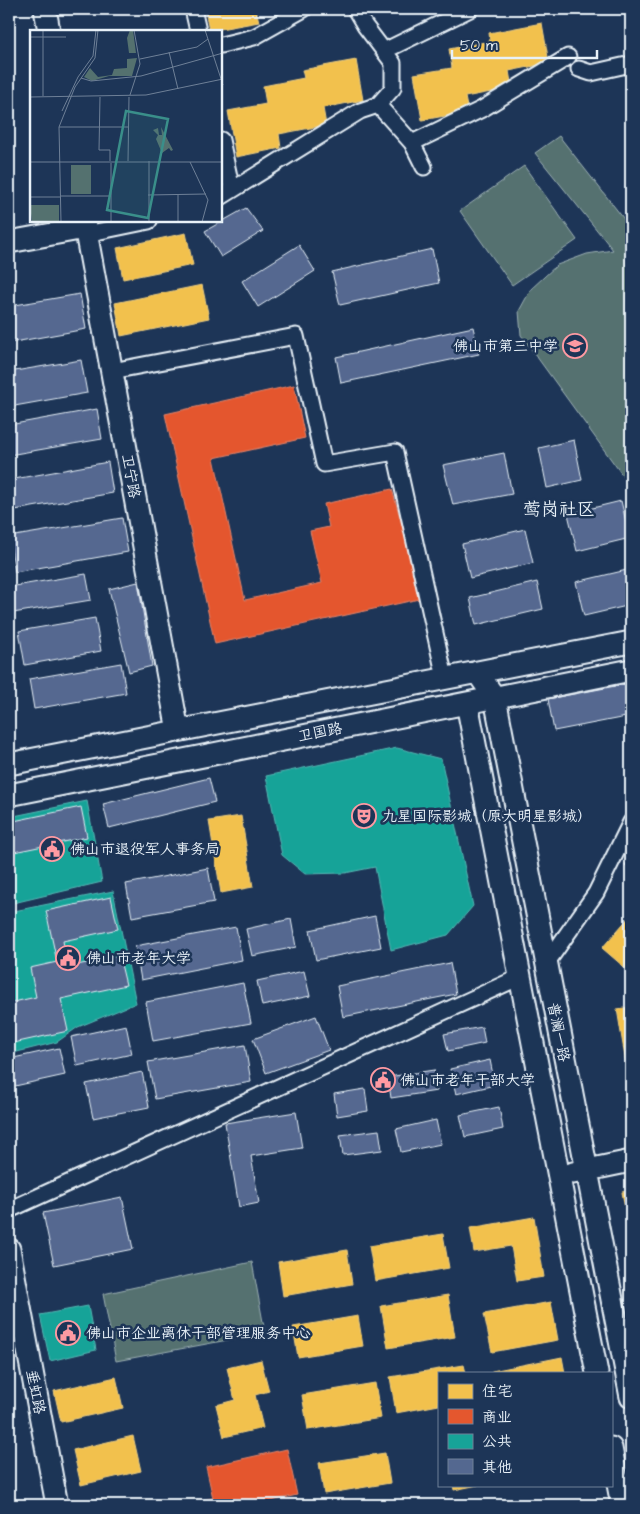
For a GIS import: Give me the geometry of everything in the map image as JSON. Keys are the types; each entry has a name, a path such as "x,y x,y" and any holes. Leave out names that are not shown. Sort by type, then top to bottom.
{"main road":[{"path":"45,9 49,30"},
{"path":"9,242 85,228"},
{"name":"卫宁路","path":"85,228 178,731"},
{"path":"9,764 631,642"},
{"name":"卫国路","path":"9,795 631,670"},
{"path":"467,703 478,672"},
{"name":"普澜一路","path":"478,672 495,698 631,1397"},
{"name":"普澜一路","path":"467,703 597,1372"},
{"path":"559,1177 631,1161"},
{"name":"垂虹路","path":"9,1249 14,1300 57,1505"},
{"path":"612,1453 622,1505"}],"street":[{"path":"194,9 198,30"},
{"path":"222,45 254,38 304,9"},
{"path":"222,151 226,194 360,111 378,105 393,88 393,63 355,9"},
{"path":"384,51 470,9"},
{"path":"412,143 482,109 568,56"},
{"path":"579,68 591,73 631,64"},
{"path":"378,105 412,143 424,167"},
{"path":"85,228 140,222"},
{"path":"112,371 296,336 324,464 395,452 445,678"},
{"path":"546,964 596,893 631,822"},
{"path":"9,1210 520,977"}],"green space":[{"path":"559,136 631,228 631,487 521,335 519,311 531,289 557,265 587,254 613,250 535,153"},
{"path":"524,166 577,240 512,285 460,211"},
{"path":"252,1262 265,1333 116,1361 103,1294"}],"building: 住宅":[{"path":"205,9 256,9 259,22 209,30"},
{"path":"542,23 549,63 509,71 512,88 465,97 468,112 422,120 414,74 452,68 449,49 490,41 489,33"},
{"path":"356,60 363,100 323,108 326,125 279,134 281,148 236,157 228,111 266,104 263,86 304,78 302,70"},
{"path":"186,233 193,265 123,279 117,248"},
{"path":"202,285 209,318 121,336 115,303"},
{"path":"241,816 253,887 221,893 209,821"},
{"path":"631,915 631,973 602,948"},
{"path":"631,1007 631,1062 626,1063 617,1009"},
{"path":"631,1190 631,1241 622,1192"},
{"path":"534,1217 544,1277 517,1281 511,1246 474,1252 470,1228"},
{"path":"443,1234 449,1268 375,1281 369,1246"},
{"path":"347,1250 352,1284 283,1296 278,1262"},
{"path":"448,1295 455,1337 388,1348 381,1306"},
{"path":"551,1302 558,1340 492,1352 484,1314"},
{"path":"358,1316 363,1346 298,1357 293,1327"},
{"path":"562,1357 565,1372 492,1372"},
{"path":"261,1360 269,1391 255,1395 263,1428 224,1437 216,1405 235,1400 227,1368"},
{"path":"464,1365 466,1372 438,1372 438,1405 396,1413 390,1377"},
{"path":"116,1377 123,1408 61,1422 54,1391"},
{"path":"375,1383 381,1418 308,1430 302,1395"},
{"path":"133,1436 141,1471 81,1485 73,1450"},
{"path":"385,1453 390,1483 324,1494 319,1463"},
{"path":"453,1486 473,1486 454,1490"}],"building: 商业":[{"path":"77,9 104,9 78,13"},
{"path":"294,385 305,438 214,458 245,600 322,583 310,531 329,527 324,504 392,489 407,543 419,599 215,644 165,414"},
{"path":"287,1449 297,1495 254,1505 180,1505 213,1498 206,1467"}],"building: 公共":[{"name":"九星国际影城（原大明星影城）","path":"397,748 441,759 473,906 448,935 391,950 375,867 345,873 305,874 282,855 266,776"},
{"name":"佛山市退役军人事务局","path":"87,801 102,882 9,904 9,817"},
{"name":"佛山市老年大学","path":"113,891 136,1003 78,1027 57,1042 9,1054 9,912"},
{"name":"佛山市企业离休干部管理服务中心","path":"88,1306 96,1350 50,1361 40,1315"}],"building: 其他":[{"path":"246,208 263,231 221,257 205,231"},
{"path":"299,245 315,271 258,307 242,281"},
{"path":"432,249 439,283 340,305 332,272"},
{"path":"80,294 86,329 9,343 9,306"},
{"path":"473,327 479,354 341,383 336,357"},
{"path":"81,360 87,393 9,407 9,372"},
{"path":"97,409 102,439 9,455 9,425"},
{"path":"574,440 582,480 547,488 539,448"},
{"path":"504,453 512,494 453,505 443,465"},
{"path":"108,462 113,493 9,511 9,480"},
{"path":"621,501 630,538 577,551 568,514"},
{"path":"122,518 128,552 15,572 9,537"},
{"path":"525,529 533,563 470,578 462,544"},
{"path":"631,569 631,605 584,616 576,582"},
{"path":"86,574 91,600 13,613 9,587"},
{"path":"138,582 152,666 129,672 109,589"},
{"path":"537,582 543,609 476,625 470,598"},
{"path":"95,618 101,651 25,665 19,631"},
{"path":"121,663 126,693 34,709 29,679"},
{"path":"631,683 631,716 554,731 548,699"},
{"path":"209,778 215,802 109,828 103,804"},
{"path":"81,807 87,837 9,853 9,822"},
{"path":"631,855 631,870 625,865"},
{"path":"208,868 214,902 132,917 126,884"},
{"path":"111,897 118,929 63,941 68,967 119,956 126,985 61,999 68,1031 9,1044 9,1003 36,997 30,968 57,962 46,911"},
{"path":"375,916 381,947 316,960 310,930"},
{"path":"291,919 296,947 252,956 246,929"},
{"path":"236,927 242,960 141,980 135,946"},
{"path":"450,963 456,994 343,1017 337,986"},
{"path":"304,971 310,996 262,1006 257,981"},
{"path":"243,983 251,1023 153,1041 146,1002"},
{"path":"316,1016 329,1050 266,1073 253,1039"},
{"path":"126,1025 132,1054 77,1066 71,1037"},
{"path":"482,1027 485,1043 448,1051 444,1034"},
{"path":"245,1045 251,1082 155,1099 148,1062"},
{"path":"59,1048 65,1075 15,1086 9,1059"},
{"path":"490,1060 495,1085 456,1094 450,1069"},
{"path":"434,1070 437,1091 391,1098 388,1077"},
{"path":"142,1072 149,1107 93,1118 86,1084"},
{"path":"365,1089 368,1111 337,1116 334,1094"},
{"path":"499,1107 503,1129 465,1137 460,1115"},
{"path":"296,1112 302,1148 251,1156 259,1203 239,1207 225,1123"},
{"path":"436,1120 441,1144 401,1152 396,1129"},
{"path":"379,1130 382,1150 343,1155 340,1135"},
{"path":"122,1197 133,1249 54,1265 43,1213"}],"place":[{"name":"佛山市第三中学","path":"575,346"},
{"name":"九星国际影城（原大明星影城）","path":"364,816"},
{"name":"佛山市退役军人事务局","path":"52,849"},
{"name":"佛山市老年大学","path":"68,958"},
{"name":"佛山市老年干部大学","path":"383,1080"},
{"name":"佛山市企业离休干部管理服务中心","path":"68,1333"}],"district":[{"name":"莺岗社区","path":"559,509"}]}
